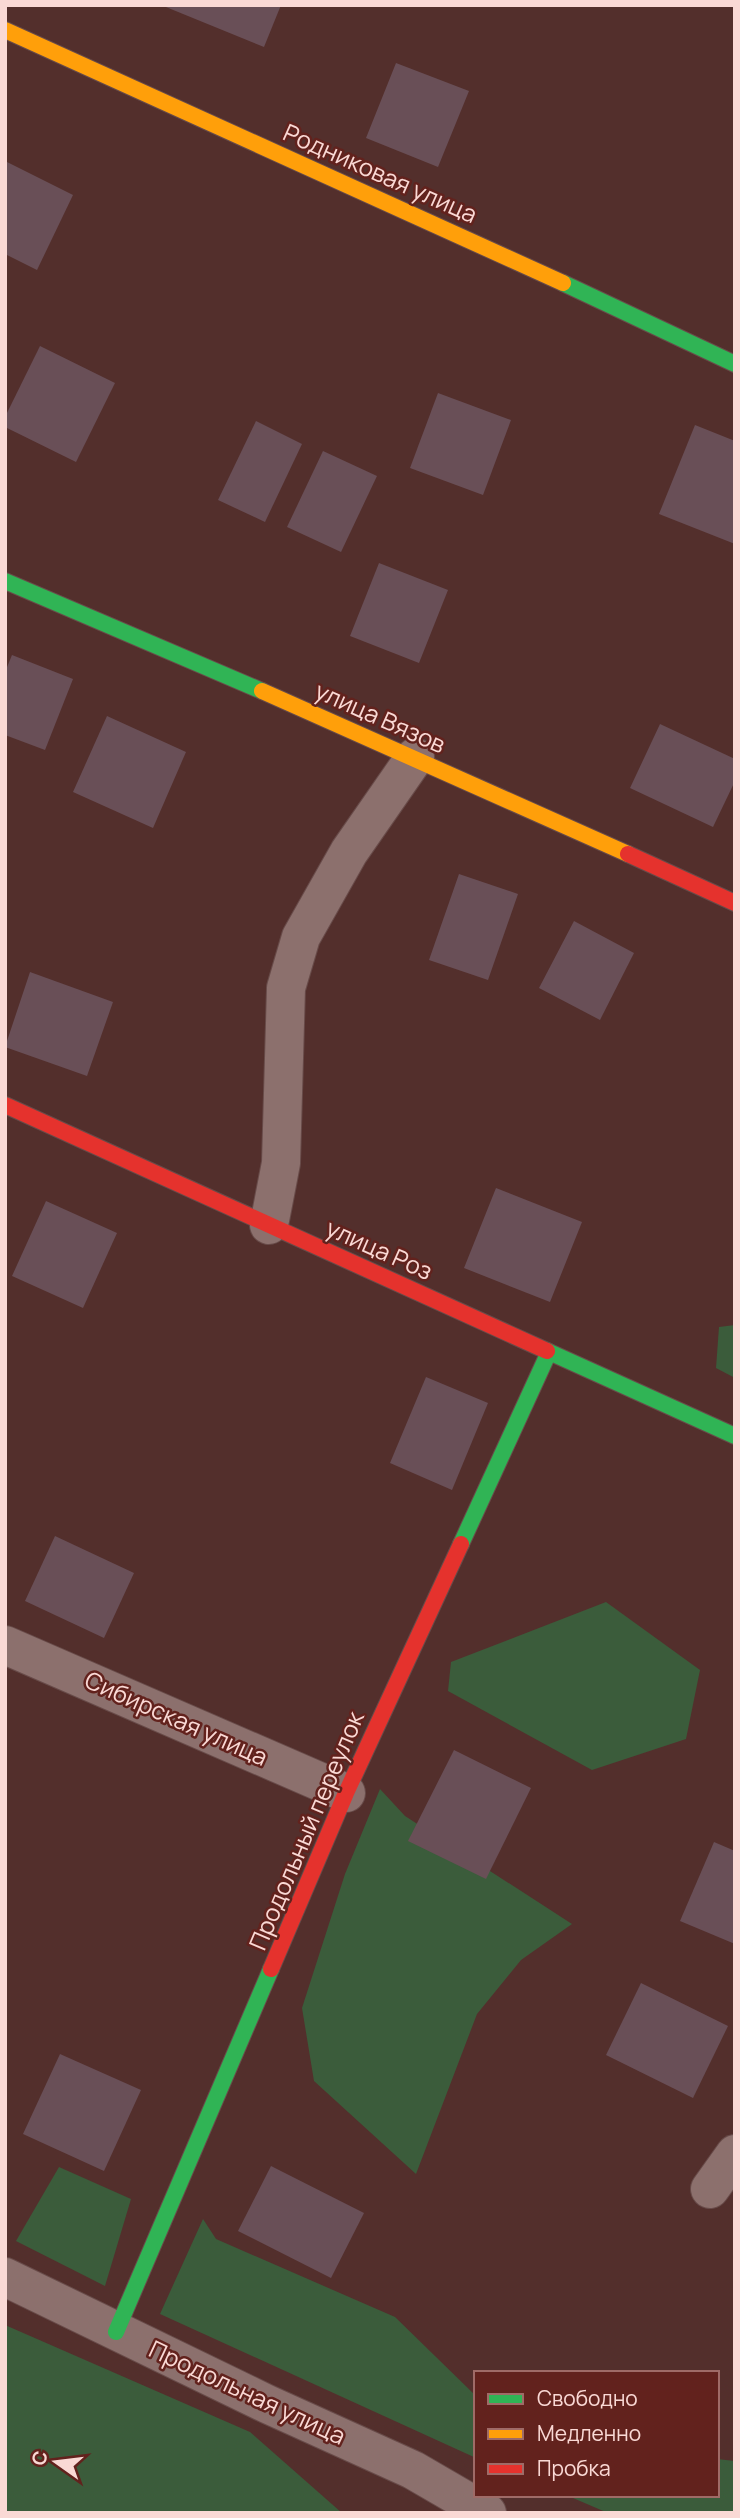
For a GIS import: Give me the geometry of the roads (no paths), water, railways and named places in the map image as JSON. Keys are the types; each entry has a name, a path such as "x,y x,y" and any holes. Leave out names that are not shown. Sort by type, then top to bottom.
{"street":[{"name":"Родниковая улица","path":"5,30 429,220 735,364"},
{"name":"улица Вязов","path":"5,581 415,757 735,903"},
{"path":"269,1225 281,1163 286,988 301,937 349,852 415,757"},
{"name":"улица Роз","path":"5,1105 735,1436"},
{"name":"Продольный переулок","path":"116,2332 346,1793 549,1352"},
{"name":"Сибирская улица","path":"5,1645 346,1793"},
{"path":"710,2189 735,2154"},
{"name":"Продольная улица","path":"5,2277 116,2332 413,2470 486,2513"}]}
